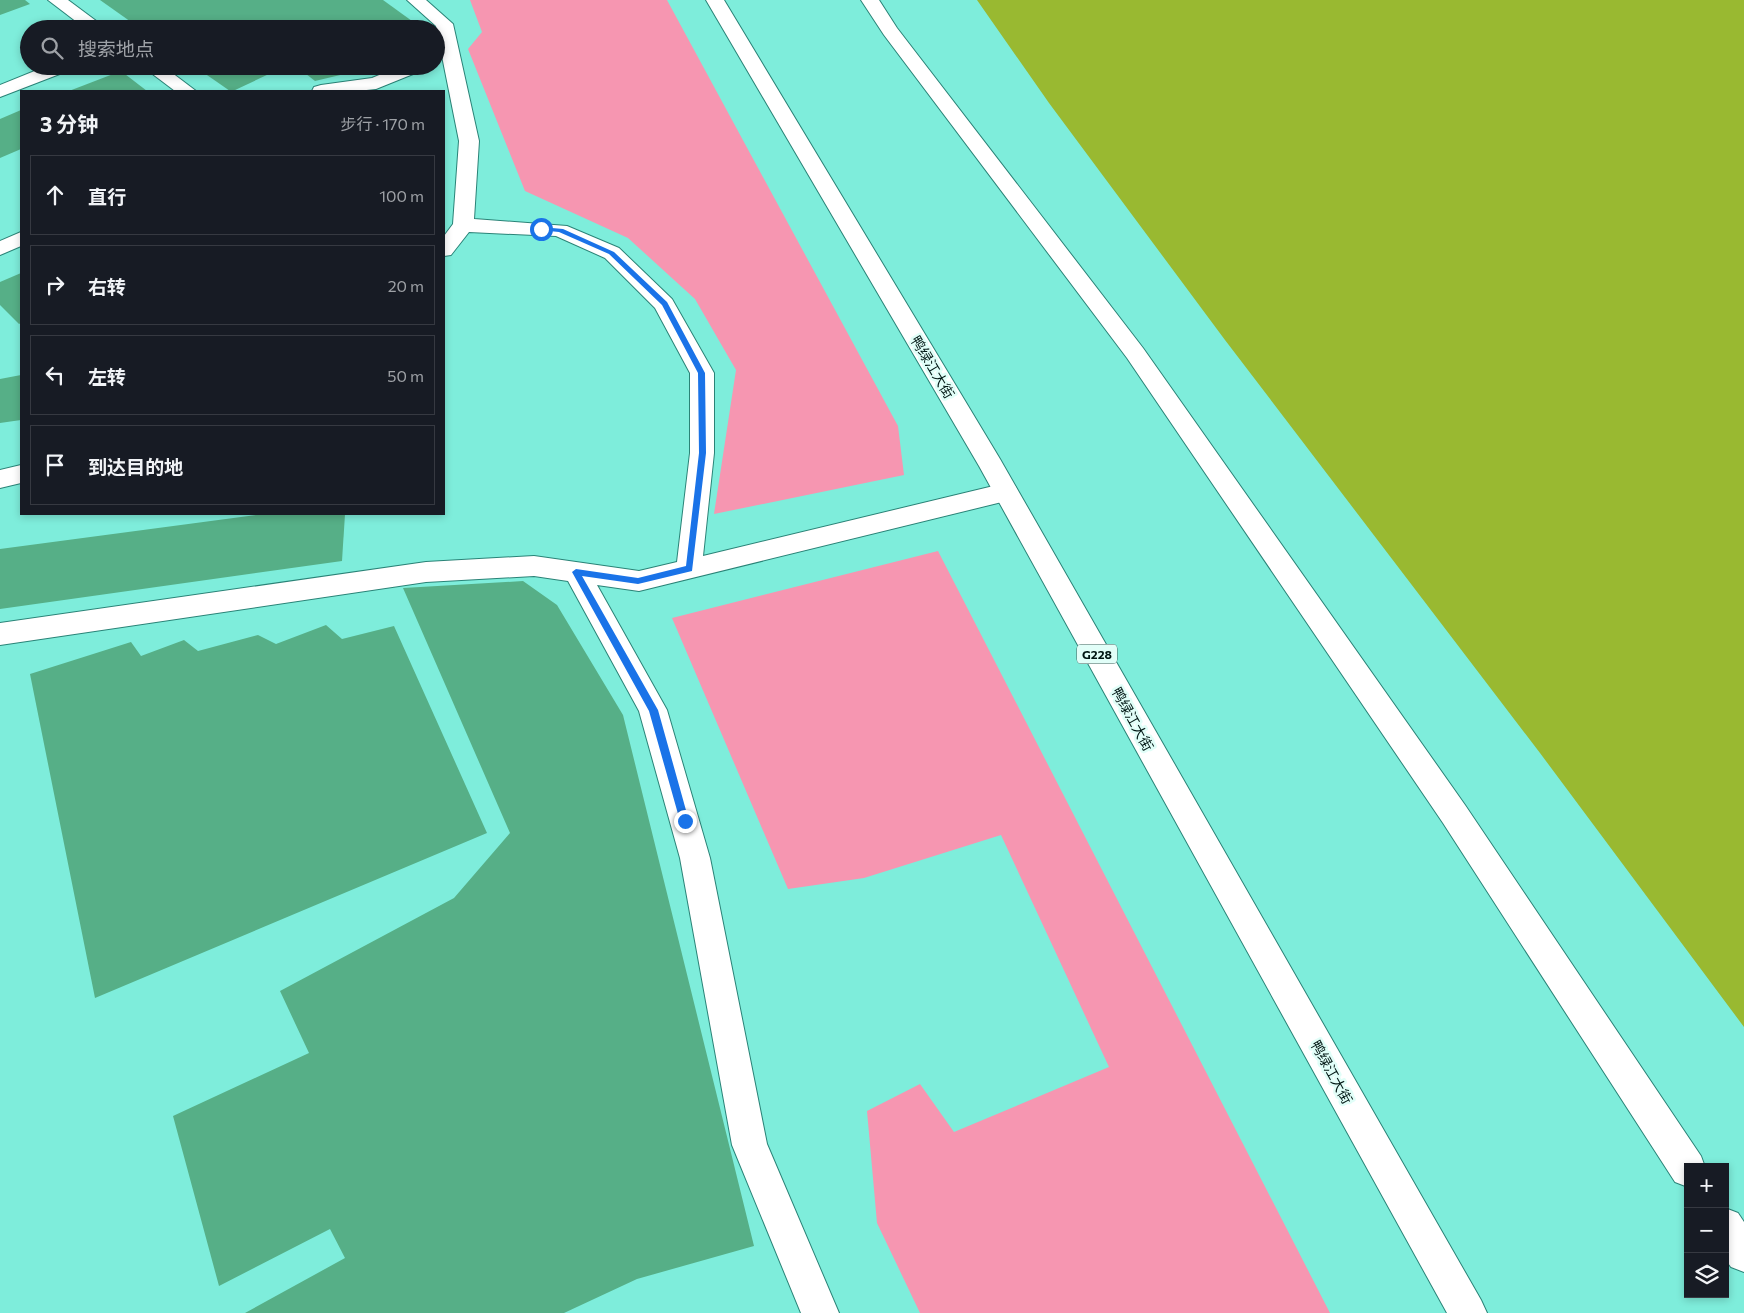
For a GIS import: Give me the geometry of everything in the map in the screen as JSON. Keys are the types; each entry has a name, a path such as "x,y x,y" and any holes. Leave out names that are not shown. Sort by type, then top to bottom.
{"main road":[{"path":"57,0 85,20"},
{"path":"416,0 439,20"},
{"name":"鸭绿江大街","path":"715,0 1006,492 1468,1313"},
{"path":"870,0 896,39 1135,354 1454,814 1684,1163"},
{"path":"445,58 469,141 463,225 445,249"},
{"path":"0,91 41,75"},
{"path":"165,75 186,90"},
{"path":"328,90 376,83 395,75"},
{"path":"463,225 560,230 612,253 664,304 702,373 702,453 689,568"},
{"path":"0,248 20,238"},
{"path":"0,479 20,474"},
{"path":"0,634 426,572 534,566 638,581 1006,492"},
{"path":"576,572 653,710 695,858 750,1145 820,1313"},
{"path":"1729,1232 1744,1254"}],"shaded area":[{"path":"470,0 667,0 898,426 904,475 714,514 736,370 695,299 628,238 525,191 468,49 482,32"},
{"path":"977,0 1744,0 1744,1027 1540,753 1225,340 1049,103"},
{"path":"938,551 1330,1313 920,1313 877,1223 867,1111 920,1084 954,1132 1109,1067 1001,835 864,878 788,889 672,618"}],"building":[{"path":"0,0 25,0 30,4 0,15"},
{"path":"100,0 383,0 411,20 128,20"},
{"path":"111,75 126,75 146,90 72,90"},
{"path":"207,75 267,75 235,90 229,90"},
{"path":"307,75 340,75 315,81"},
{"path":"20,110 20,149 0,158 0,119"},
{"path":"20,273 19,324 0,305 0,282"},
{"path":"20,375 20,420 0,423 0,379"},
{"path":"255,515 345,515 342,561 0,609 0,549"},
{"path":"523,581 557,605 623,715 754,1246 637,1279 564,1313 245,1313 345,1258 330,1229 219,1286 173,1116 309,1053 280,991 454,898 510,833 403,588"},
{"path":"326,625 342,639 394,626 487,833 95,998 30,674 131,642 141,656 184,640 198,651 258,635 276,644"}],"route":[{"path":"541,229 560,230 612,253 664,304 702,373 702,453 689,568 638,581 576,572 653,710 685,821"}]}
